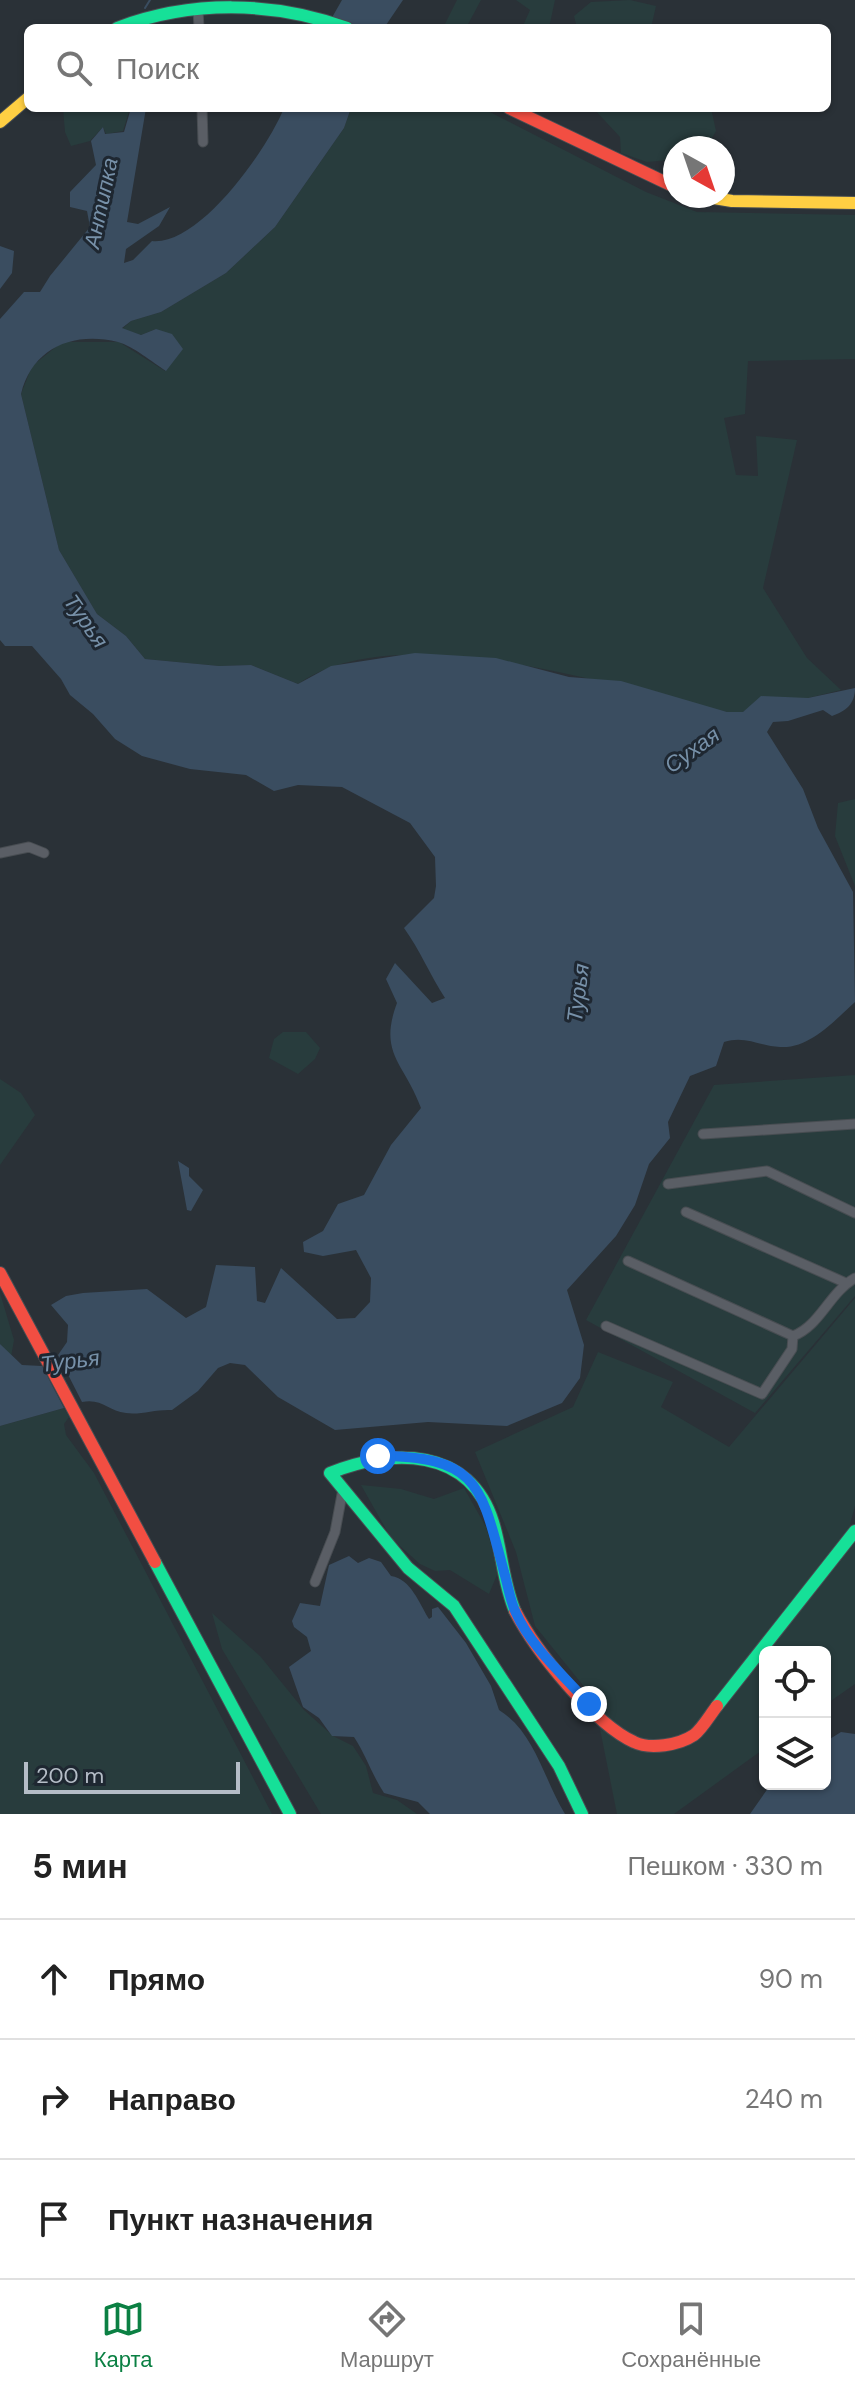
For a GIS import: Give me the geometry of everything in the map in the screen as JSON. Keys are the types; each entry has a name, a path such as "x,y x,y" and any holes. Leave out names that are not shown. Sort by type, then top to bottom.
{"main road":[{"path":"127,24 195,6 269,4 339,24"},
{"path":"2,116 24,101"},
{"path":"517,112 663,181"},
{"path":"735,201 855,203"},
{"path":"0,1273 46,1353 290,1814"},
{"path":"582,1814 554,1759 454,1606 408,1568 330,1473 358,1460 378,1456 419,1456 453,1468 473,1483 489,1509 512,1600 521,1621 589,1704 617,1732 636,1744 655,1746 694,1735 855,1531"}],"street":[{"path":"202,112 203,142"},
{"path":"0,853 29,847 44,853"},
{"path":"703,1134 855,1124"},
{"path":"668,1184 767,1171 855,1213"},
{"path":"628,1261 793,1336 807,1331 851,1280 686,1212"},
{"path":"606,1326 762,1394 792,1349 793,1336"},
{"path":"315,1582 335,1532 343,1489"}],"green space":[{"path":"457,0 481,0 468,24 445,24"},
{"path":"516,0 555,0 550,24 524,24 530,10"},
{"path":"630,0 656,6 652,24 576,24 574,16 591,2"},
{"path":"63,112 129,112 123,131 106,134 103,127 90,141 71,146 65,132"},
{"path":"350,112 490,112 663,199 663,208 687,208 697,212 855,215 855,359 748,361 745,414 724,418 736,475 758,476 756,436 797,440 763,588 807,658 841,690 808,698 770,699 743,712 727,712 569,674 448,656 391,655 340,664 298,684 251,665 219,666 145,659 126,636 97,614 59,550 21,394 32,366 62,342 119,342 165,371 156,329 141,335 122,329 131,321 161,312 226,273 275,227 344,128"},
{"path":"597,112 712,112 716,131 713,136 663,136 663,161 647,162 621,153 620,137"},
{"path":"855,799 855,886 835,836 838,803"},
{"path":"283,1032 306,1032 320,1048 315,1059 298,1074 269,1058 274,1039"},
{"path":"855,1075 855,1296 755,1413 586,1320 714,1085"},
{"path":"0,1079 21,1093 35,1115 0,1165"},
{"path":"0,1293 14,1340 11,1357 0,1344"},
{"path":"855,1298 855,1506 850,1524 855,1531 855,1684 831,1701 831,1646 759,1646 759,1752 674,1814 617,1814 594,1699 535,1626 516,1552 475,1452 573,1407 598,1352 673,1382 661,1407 729,1447"},
{"path":"64,1408 69,1417 64,1424 66,1435 94,1473 272,1814 0,1814 0,1426"},
{"path":"361,1485 401,1489 434,1499 464,1488 486,1527 499,1570 489,1594 450,1570 435,1571 420,1564 391,1538"},
{"path":"212,1613 260,1656 304,1710 333,1736 353,1746 366,1766 373,1793 397,1800 417,1814 321,1814 222,1649"}],"water":[{"path":"342,0 403,0 387,24 328,24"},
{"path":"130,112 145,112 127,222 138,224 170,207 159,226 126,249 124,263 133,260 152,241 171,238 191,228 211,212 248,169 282,112 350,112 344,128 275,227 226,273 161,312 131,321 122,328 141,335 156,329 172,334 183,349 166,371 124,344 85,339 70,341 45,354 26,378 21,394 59,550 97,614 126,636 145,659 219,666 251,665 298,684 331,666 415,653 496,658 569,677 621,681 727,712 743,712 761,696 808,698 855,688 851,703 837,714 832,716 823,710 788,721 773,722 767,732 803,789 818,828 853,892 855,1002 821,1032 802,1043 780,1047 745,1040 724,1042 716,1066 690,1076 668,1122 670,1138 649,1164 635,1205 616,1236 567,1290 584,1345 580,1378 562,1403 507,1426 428,1422 335,1430 278,1397 245,1365 230,1363 218,1368 198,1391 172,1410 126,1413 100,1403 82,1402 58,1355 67,1342 68,1325 51,1305 66,1296 147,1289 186,1318 206,1307 216,1265 255,1267 257,1301 265,1303 281,1268 337,1319 355,1318 370,1302 371,1278 356,1250 323,1256 304,1252 303,1242 323,1231 338,1204 364,1195 391,1145 421,1108 392,1047 390,1034 397,1003 386,979 395,963 432,1003 445,998 404,928 434,898 436,886 435,857 410,823 342,787 298,785 274,791 246,775 190,769 142,756 115,739 93,714 70,695 61,679 32,646 5,646 0,640 0,319 24,292 40,292 90,227 87,211 70,207 70,192 96,165 91,141 103,127 105,134 124,132"},
{"path":"0,246 14,251 12,273 0,289"},
{"path":"178,1161 189,1168 189,1176 203,1190 191,1211 187,1210"},
{"path":"0,1344 22,1365 42,1366 64,1408 0,1426"},
{"path":"349,1556 358,1563 369,1558 381,1562 391,1576 409,1587 429,1619 432,1609 438,1607 466,1643 491,1686 499,1710 522,1731 530,1744 565,1814 430,1814 418,1802 384,1793 354,1737 332,1736 319,1718 303,1707 289,1667 311,1651 307,1637 294,1627 292,1621 300,1603 320,1606 329,1565"},
{"path":"841,1732 855,1734 855,1814 750,1814 767,1790 831,1790 831,1738"}],"waterway":[{"name":"Антипка","path":"145,8 150,0"}],"traffic: fast":[{"path":"129,24 174,12 232,7 290,13 335,24"},
{"path":"515,1611 493,1522 482,1497 466,1479 447,1467 426,1460 402,1458 378,1460 330,1473 408,1568 454,1606 559,1766 582,1814"},
{"path":"717,1706 855,1531"},
{"path":"155,1562 290,1814"}],"traffic: slow":[{"path":"0,122 24,101"},
{"path":"735,201 855,203"}],"traffic: jam":[{"path":"517,112 663,181"},
{"path":"0,1273 155,1562"},
{"path":"515,1611 536,1645 584,1703 618,1733 634,1742 656,1746 688,1738 700,1729 717,1706"}],"route":[{"path":"378,1456 419,1456 453,1468 473,1483 489,1509 516,1614 589,1704"}],"water label":[{"name":"Турья","path":"86,621"},
{"name":"Сухая","path":"692,750"},
{"name":"Турья","path":"578,993"},
{"name":"Турья","path":"70,1361"}]}
